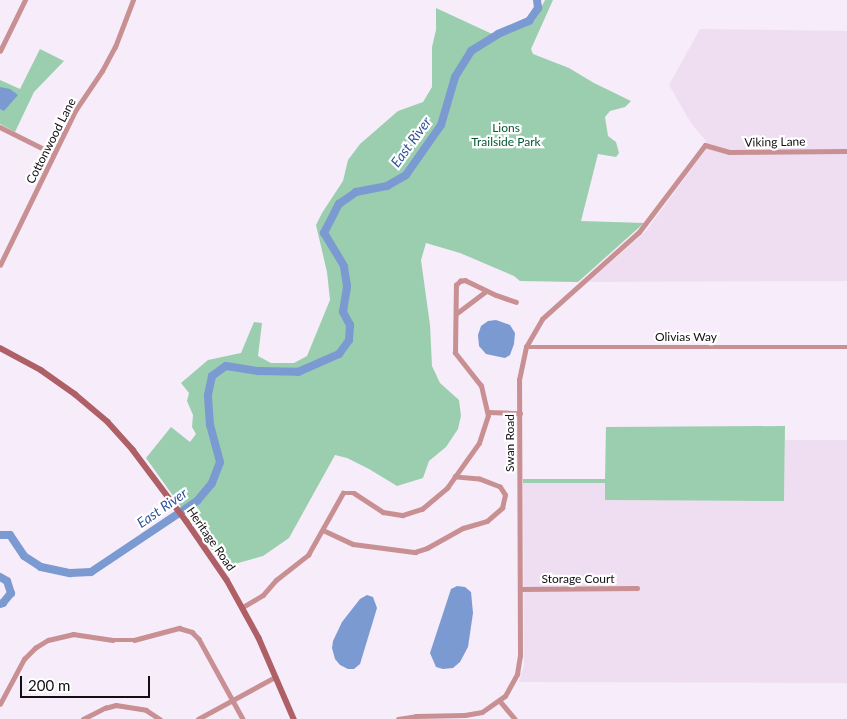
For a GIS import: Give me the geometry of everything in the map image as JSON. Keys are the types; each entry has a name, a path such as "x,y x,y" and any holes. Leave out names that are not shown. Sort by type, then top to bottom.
{"main road":[{"name":"Heritage Road","path":"0,348 41,370 92,407 133,450 173,502 243,607 294,719"}],"street":[{"path":"0,51 25,0"},
{"name":"Cottonwood Lane","path":"0,265 75,111 102,71 115,47 134,0"},
{"path":"0,127 54,154"},
{"name":"Viking Lane","path":"705,145 729,152 847,151"},
{"name":"Swan Road","path":"398,719 416,716 474,714 488,709 500,701 510,689 519,668 520,371 526,347 536,327 548,313 645,226 705,145"},
{"path":"243,607 264,594 276,580 307,556 323,530 338,498 344,492 354,493 387,513 409,515 422,509 436,498 456,477 479,443 487,424 488,412 481,386 455,353 456,288 459,281 467,281 486,291 516,302"},
{"path":"457,313 486,291"},
{"name":"Olivias Way","path":"526,347 847,347"},
{"path":"488,412 520,412"},
{"path":"323,530 356,545 414,552 427,548 463,528 487,521 502,508 505,497 500,487 480,479 456,477"},
{"name":"Storage Court","path":"520,588 637,588"},
{"path":"0,704 24,659 35,648 48,640 73,634 113,640 134,640 179,628 192,632 199,639 243,719"},
{"path":"198,719 275,677"},
{"path":"500,701 515,719"},
{"path":"83,719 105,708 116,705 146,710 160,719"}],"shaded area":[{"path":"700,29 847,31 847,281 588,282 646,231 709,145 691,123 669,85"},
{"path":"785,440 847,440 847,683 519,682 524,666 523,483 606,483 606,500 784,501"}],"green space":[{"name":"Lions Trailside Park","path":"545,0 553,0 531,49 533,54 569,68 631,101 625,107 610,111 605,117 608,136 616,142 619,153 616,157 598,154 581,221 644,223 578,282 520,281 514,276 460,253 426,243 421,260 430,325 432,366 440,383 459,400 461,416 458,429 446,447 429,461 423,478 397,486 347,458 335,455 289,538 263,556 224,567 146,458 171,427 190,442 196,434 192,427 193,415 187,401 189,393 181,383 208,360 241,353 254,322 262,323 258,356 271,363 294,363 307,356 330,300 327,272 316,225 343,181 348,160 360,144 398,111 423,102 432,87 432,47 436,30 436,8 490,33 504,35 534,21"},
{"path":"40,49 64,61 34,92 15,132 0,124 0,80 20,89"},
{"path":"785,426 784,501 605,500 605,483 523,483 523,479 605,479 606,427"}],"water":[{"path":"0,87 10,89 18,95 4,111 0,109"},
{"path":"496,320 510,325 515,333 510,355 505,358 486,354 479,346 478,335 481,326 488,321"},
{"path":"457,586 465,587 471,592 473,613 468,647 460,662 453,668 443,669 436,667 430,653 451,589"},
{"path":"367,595 373,597 377,608 360,664 354,669 348,669 340,665 335,659 332,648 333,641 342,622 360,599"}],"waterway":[{"name":"East River","path":"0,535 10,535 24,556 41,567 70,573 91,572 197,501 212,483 220,462 210,425 208,395 212,376 226,366 259,371 298,372 339,354 349,340 350,325 343,312 347,286 344,266 324,233 339,204 356,192 387,186 406,175 441,125 455,77 471,51 498,34 529,21 538,8 537,0"},
{"name":"East River","path":"0,577 7,581 11,593 0,604"}]}
